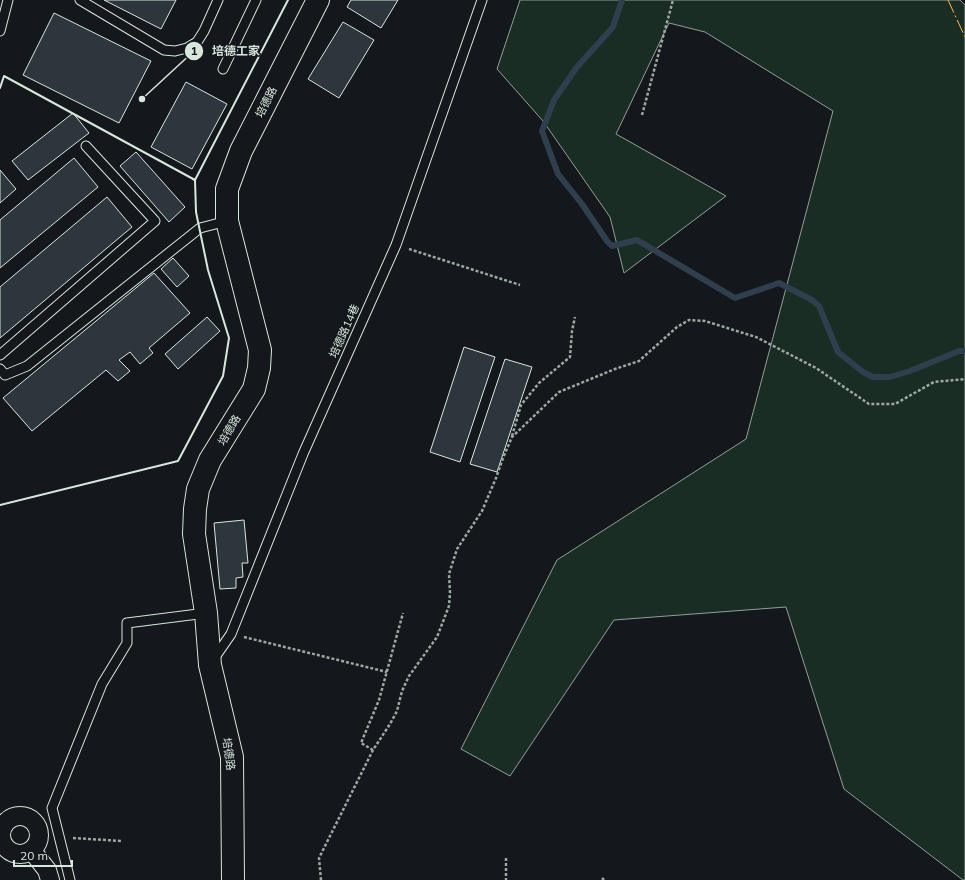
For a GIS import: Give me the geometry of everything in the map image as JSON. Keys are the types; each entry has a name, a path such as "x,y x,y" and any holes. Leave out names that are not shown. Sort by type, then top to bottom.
{"main road":[{"name":"培德路","path":"233,880 232,757 210,665 206,613 194,534 194,509 198,489 210,460 254,389 259,368 260,350 227,221 227,189 241,151 318,0"}],"street":[{"path":"4,813 13,817 26,816 36,823 40,835 36,847 32,851 20,855 14,854 5,847 0,836 4,824 4,813"},
{"path":"32,851 47,870 50,880"}],"lane":[{"path":"0,30 8,0"},
{"path":"80,0 164,50 175,51 187,48 197,42 204,31 218,0"},
{"path":"223,69 256,0"},
{"name":"培德路14巷","path":"210,665 231,634 303,454 396,245 482,0"},
{"path":"0,355 155,221 86,146"},
{"path":"0,370 5,375 27,366 200,228 227,221"},
{"path":"70,880 52,808 102,684 127,643 127,622 206,613"}],"path":[{"path":"642,115 674,0"},
{"path":"396,245 520,285"},
{"path":"321,880 319,858 373,750 398,711 402,691 409,676 437,636 449,606 449,574 457,549 482,511 512,437 521,405 539,383 570,357 572,331 575,317"},
{"path":"512,437 559,392 615,369 639,361 677,327 689,320 705,321 756,337 816,368 869,404 895,404 934,382 965,379"},
{"path":"373,750 361,743 379,700 403,613"},
{"path":"231,634 387,672"},
{"path":"59,837 121,841"},
{"path":"506,858 506,880"}],"green space":[{"path":"520,0 960,0 965,5 965,880 963,880 844,789 786,607 614,620 510,776 461,749 557,560 746,439 833,111 705,32 669,23 616,134 726,196 624,273 610,217 543,121 497,69"}],"building":[{"path":"104,0 176,0 161,29"},
{"path":"351,0 398,0 381,28 347,7"},
{"path":"54,13 151,61 119,123 23,75"},
{"path":"343,22 374,40 339,98 308,79"},
{"path":"186,82 227,104 192,169 151,147"},
{"path":"73,113 89,133 28,180 12,161"},
{"path":"136,152 185,207 169,222 120,166"},
{"path":"74,158 98,187 0,268 0,220"},
{"path":"0,170 16,189 0,203"},
{"path":"107,197 132,227 0,338 0,287"},
{"path":"173,258 189,276 177,287 161,269"},
{"path":"154,273 190,313 149,348 153,353 140,364 130,352 119,360 130,371 118,381 106,370 32,431 3,398"},
{"path":"207,317 220,331 178,369 165,354"},
{"path":"464,347 495,357 460,462 430,452"},
{"path":"505,359 532,367 497,472 470,464"},
{"path":"244,520 248,563 242,563 243,577 236,578 236,588 220,589 214,523"}],"waterway":[{"path":"622,0 613,27 577,67 554,100 542,131 558,174 582,204 607,241 612,246 637,240 735,298 779,283 812,300 819,306 838,352 863,372 873,377 890,377 910,371 959,351 965,351"}],"wall":[{"path":"193,179 195,180 288,0"},
{"path":"0,88 4,76 195,180 196,212 208,270 229,338 223,376 178,461 0,505"}],"power":[{"path":"948,0 965,37"}],"place":[{"name":"培德工家","path":"142,99"}]}
